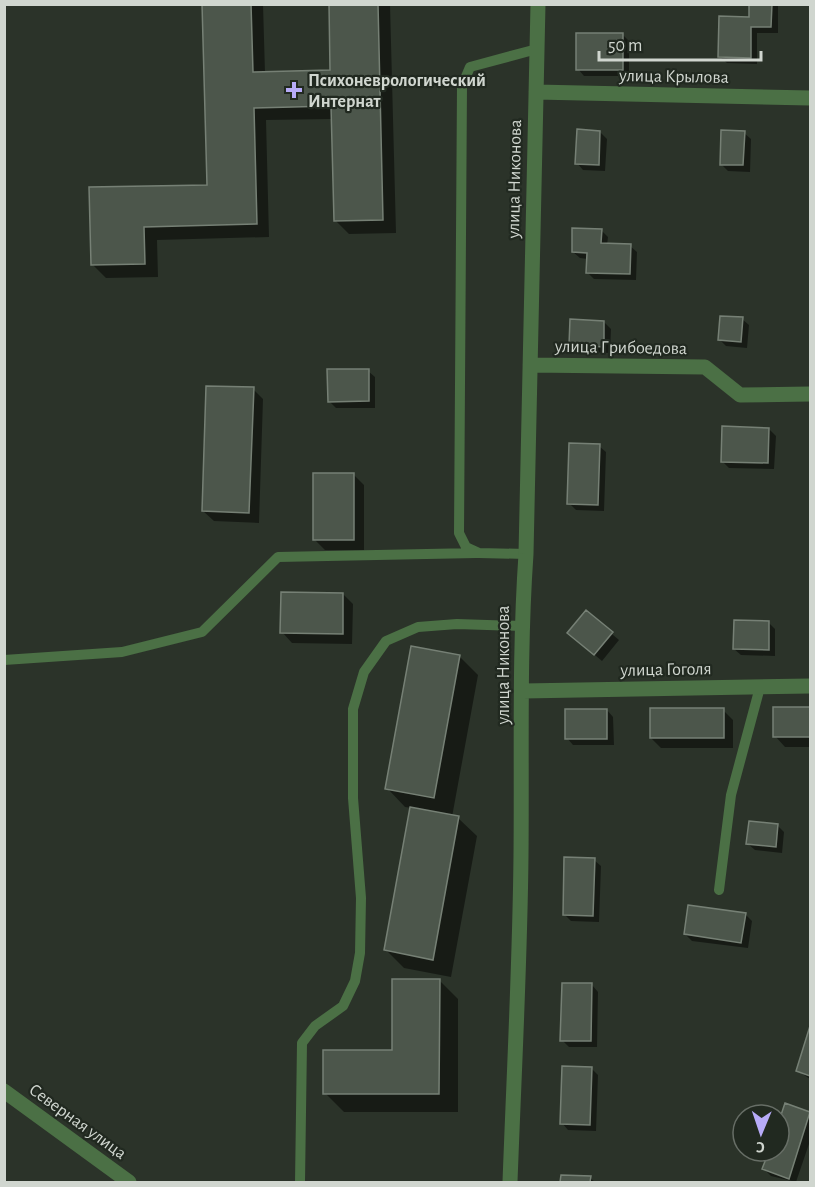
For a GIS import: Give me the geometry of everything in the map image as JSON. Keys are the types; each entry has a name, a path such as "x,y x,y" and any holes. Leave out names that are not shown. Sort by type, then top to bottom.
{"street":[{"name":"улица Никонова","path":"510,1182 520,920 523,691 521,626 526,554 538,4"},
{"name":"улица Крылова","path":"536,92 810,98"},
{"name":"улица Грибоедова","path":"530,365 705,368 740,395 810,394"},
{"name":"улица Гоголя","path":"523,691 810,687"},
{"name":"Северная улица","path":"4,1091 129,1182"}],"lane":[{"path":"479,553 466,547 459,533 457,500 462,86 470,67 537,49"},
{"path":"4,660 122,652 202,632 278,557 526,554"},
{"path":"300,1182 302,1042 315,1026 343,1006 355,981 360,953 361,898 353,798 352,709 364,672 386,641 418,627 457,624 521,626"},
{"path":"718,890 731,795 760,687"}],"building":[{"path":"202,4 251,4 253,72 330,70 329,4 378,4 383,220 334,221 331,106 254,108 257,224 144,227 145,264 91,265 89,187 207,185"},
{"path":"749,4 772,4 771,27 751,27 751,58 718,57 719,16 749,17"},
{"path":"576,33 623,33 623,70 576,70"},
{"path":"577,129 600,131 599,165 575,164"},
{"path":"721,130 745,131 743,165 720,165"},
{"path":"572,228 602,229 601,243 631,244 630,274 586,273 587,253 572,252"},
{"path":"720,316 743,317 741,342 718,340"},
{"path":"570,319 604,321 604,347 569,345"},
{"path":"327,369 369,369 369,401 328,402"},
{"path":"206,386 254,387 249,513 202,511"},
{"path":"722,426 769,428 768,463 721,462"},
{"path":"569,443 600,444 598,505 567,504"},
{"path":"313,473 354,473 354,540 313,540"},
{"path":"281,592 343,593 343,634 280,633"},
{"path":"586,610 613,632 594,655 567,633"},
{"path":"734,620 769,621 769,650 733,649"},
{"path":"411,646 460,655 434,798 385,789"},
{"path":"773,707 810,707 810,737 773,737"},
{"path":"650,708 724,708 724,738 650,738"},
{"path":"565,709 607,709 607,739 565,739"},
{"path":"410,807 459,816 433,960 384,950"},
{"path":"749,821 778,824 776,847 746,844"},
{"path":"564,857 595,858 593,916 563,915"},
{"path":"688,905 746,913 741,943 684,934"},
{"path":"392,979 440,979 439,1094 323,1094 323,1050 392,1050"},
{"path":"562,983 592,983 591,1041 560,1041"},
{"path":"810,1026 810,1076 796,1071"},
{"path":"562,1066 592,1067 590,1125 560,1124"},
{"path":"791,1105 810,1112 789,1179 762,1169 764,1163 791,1163"},
{"path":"561,1175 591,1176 590,1182 560,1182"}],"place":[{"name":"Психоневрологический Интернат","path":"294,90"}]}
